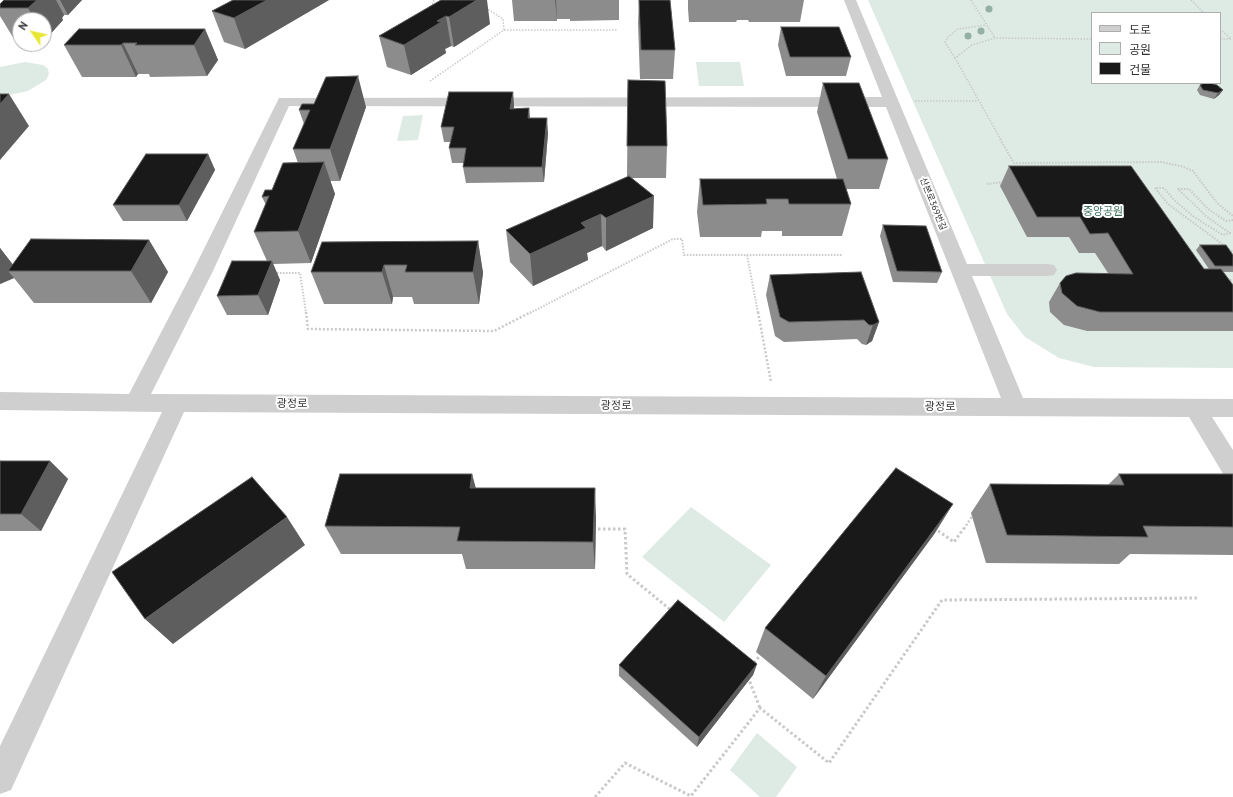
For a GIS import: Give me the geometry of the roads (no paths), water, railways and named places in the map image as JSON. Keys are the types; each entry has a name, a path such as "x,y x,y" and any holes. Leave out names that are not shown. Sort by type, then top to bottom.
{"street":[{"name":"산본로369번길","path":"850,0 1016,408"},
{"path":"136,403 202,273 284,101 891,102"},
{"path":"960,270 1047,270"},
{"name":"광정로","path":"0,401 1016,408 1233,408"},
{"path":"0,779 177,403"},
{"path":"1196,409 1233,470"}],"park label":[{"name":"중앙공원","path":"1103,212"}]}
